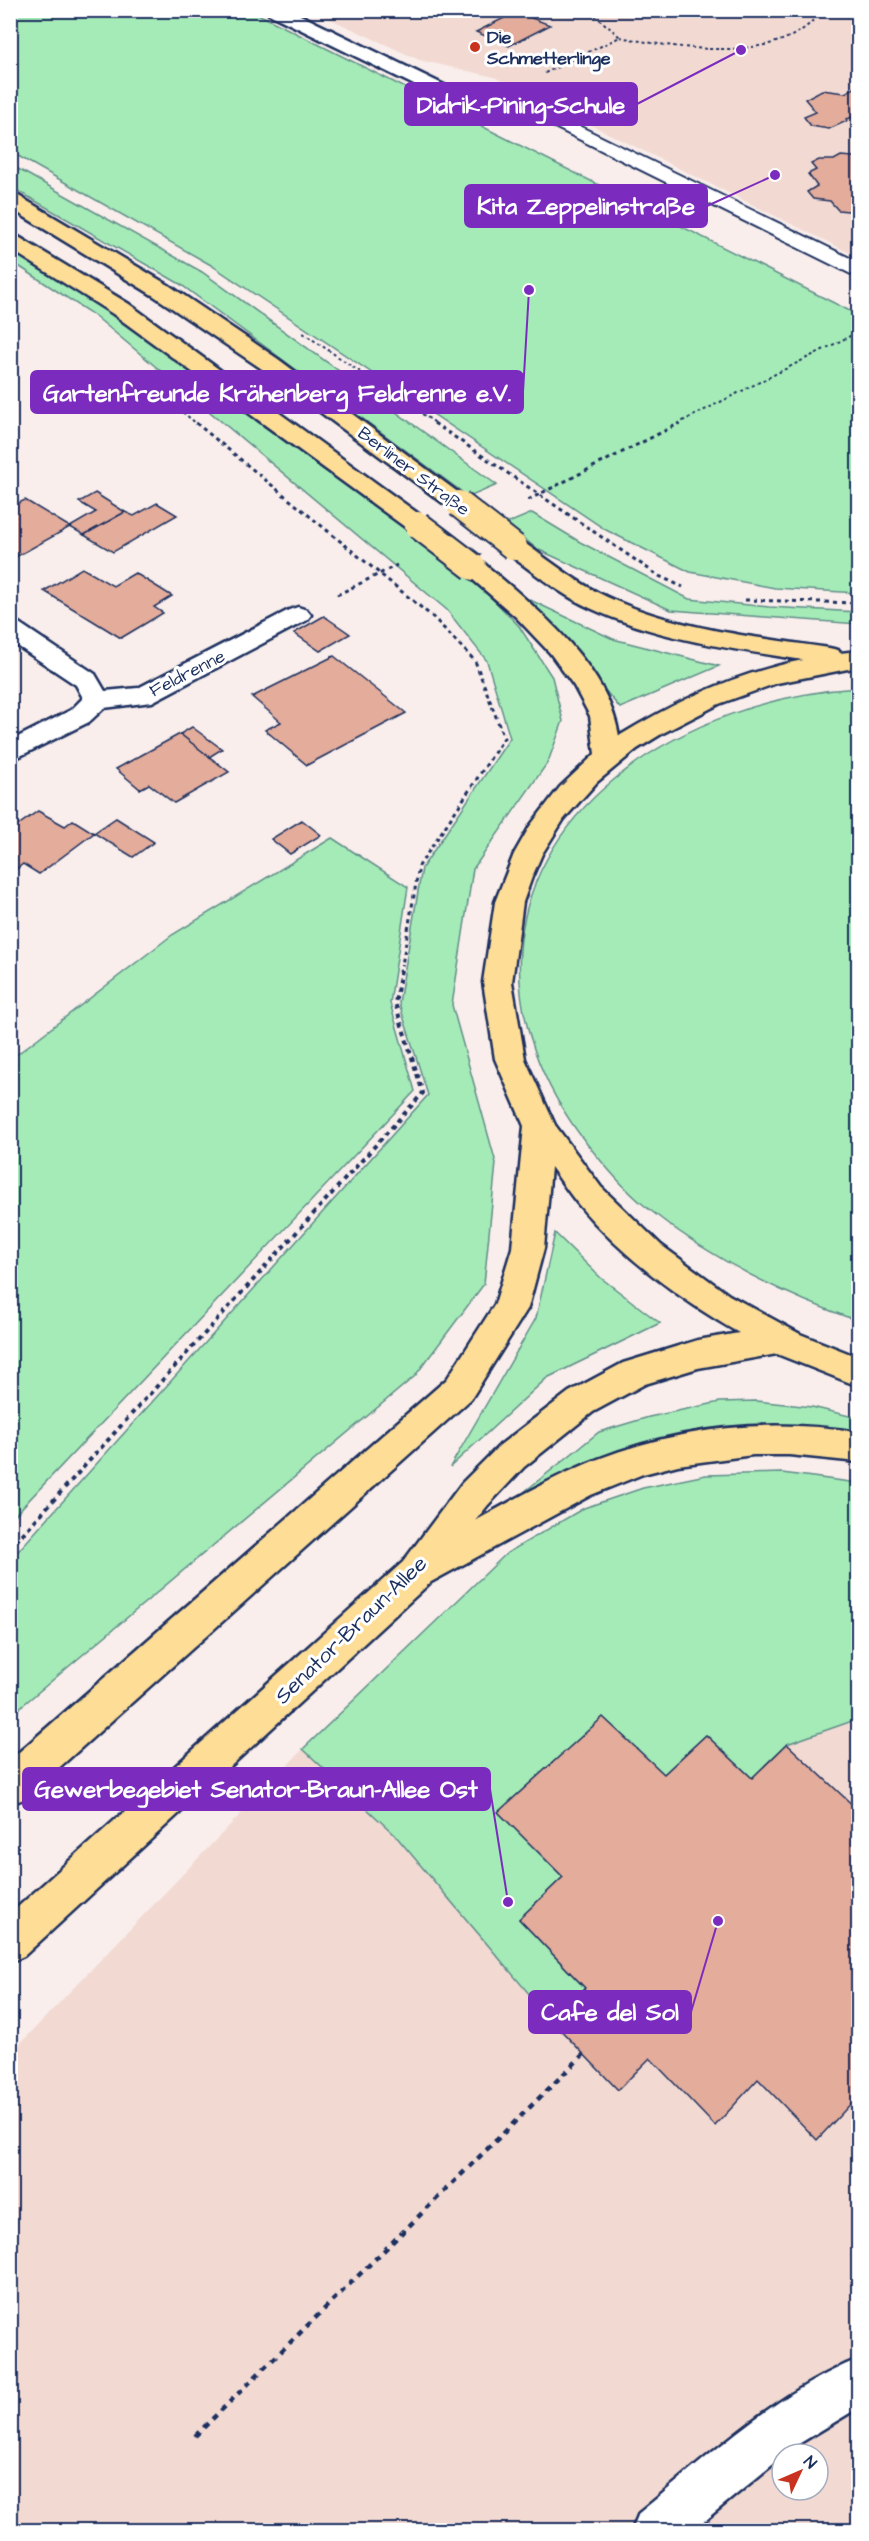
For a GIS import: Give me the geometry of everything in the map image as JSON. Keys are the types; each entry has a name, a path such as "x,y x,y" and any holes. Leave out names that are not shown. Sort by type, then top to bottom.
{"main road":[{"name":"Berliner Straße","path":"10,199 182,304 270,364 514,547 597,601 645,620 701,636 855,660"},
{"name":"Berliner Straße","path":"10,240 121,309 263,411 472,567 525,612 559,647 586,684 603,716 609,757"},
{"path":"855,660 789,672 740,686 693,705 653,726 609,757 565,797 541,828 519,871 504,920 497,967 502,1020 515,1075 538,1128 574,1179 626,1233 667,1269 778,1340 858,1371"},
{"path":"10,1786 459,1389 511,1308 528,1248 538,1128"},
{"name":"Senator-Braun-Allee","path":"10,1942 416,1573 475,1494 512,1456 581,1402 635,1372 698,1354 778,1340"},
{"path":"416,1573 579,1484 630,1463 676,1451 736,1442 784,1440 858,1448"}],"street":[{"path":"275,10 462,101"},
{"name":"Feldrenne","path":"97,700 143,696 298,615"},
{"path":"10,629 86,680 97,700 80,716 10,752"},
{"path":"656,2530 778,2430 858,2382"}],"lane":[{"path":"462,101 505,95 858,270"}],"path":[{"path":"589,10 620,37 662,45 718,51 758,47 804,31 821,10"},
{"path":"505,95 510,90 620,37"},
{"path":"688,589 659,576 540,495 858,332"},
{"path":"10,1548 423,1093 394,1003 419,866 504,738 475,661 434,618 133,372"},
{"path":"740,600 858,603"},
{"path":"195,2436 584,2054"}],"shaded area":[{"path":"313,11 858,11 858,257 494,77 419,60"},
{"path":"782,1473 858,1483 858,2530 11,2530 10,2054 303,1749 507,1553 584,1508 643,1488 706,1475"}],"green space":[{"path":"11,10 252,11 858,315 858,593 775,588 690,572 606,530 211,265 11,152"},
{"path":"11,165 202,272 497,485 469,497 180,284 11,187"},
{"path":"11,239 124,307 473,579 519,626 552,677 563,721 548,762 473,869 452,1005 496,1163 484,1284 415,1376 11,1715 11,1559 428,1095 399,1003 422,868 510,738 487,661 447,610 95,316 11,261"},
{"path":"532,513 580,542 689,599 769,607 858,612 858,624 671,610 537,549 506,524"},
{"path":"528,599 613,639 719,666 620,708"},
{"path":"858,688 858,1321 774,1287 721,1259 646,1207 615,1177 587,1144 556,1098 534,1050 522,1002 520,954 528,906 546,860 575,818 616,778 670,742 730,715 761,704 794,697"},
{"path":"332,838 408,887 390,1003 415,1091 11,1519 11,1059 172,935"},
{"path":"555,1233 601,1278 660,1323 547,1378 450,1467 536,1318"},
{"path":"756,1401 812,1407 858,1418 858,1442 788,1431 643,1443 576,1468 519,1496 599,1432 649,1417 720,1402"},
{"path":"782,1473 858,1483 858,1719 787,1744 752,1778 706,1735 664,1774 499,1812 563,1877 519,1919 585,1988 552,2021 395,1835 303,1749 507,1553 584,1508 643,1488 706,1475"}],"building":[{"path":"516,12 550,25 509,46 476,32"},
{"path":"858,86 858,116 846,119 847,121 829,129 811,126 804,117 816,112 805,99 822,90 845,93"},
{"path":"858,154 858,212 838,210 830,201 813,199 807,192 817,186 808,174 816,170 811,164 819,160 834,160 841,156 853,157"},
{"path":"95,493 125,512 84,535 70,527 96,512 79,502"},
{"path":"25,500 70,527 14,558 10,556 10,507"},
{"path":"157,503 177,515 113,552 84,535 125,512 134,516"},
{"path":"82,568 113,586 135,573 172,596 154,607 163,613 121,638 44,591"},
{"path":"324,616 350,634 320,651 294,633"},
{"path":"334,656 406,713 307,765 265,730 281,722 252,697"},
{"path":"192,727 222,749 209,757 180,734"},
{"path":"180,734 229,772 174,803 149,784 140,789 116,769"},
{"path":"38,811 65,826 73,820 94,833 39,874 23,864 14,871 10,869 10,831"},
{"path":"116,818 154,842 133,857 94,833"},
{"path":"302,820 321,835 290,854 271,839"},
{"path":"603,1717 664,1774 706,1735 752,1778 787,1744 858,1810 858,2096 817,2140 758,2079 715,2126 650,2058 618,2090 552,2021 585,1988 519,1919 563,1877 498,1812"}],"place":[{"name":"Die Schmetterlinge","path":"475,47"},
{"name":"Didrik-Pining-Schule","path":"741,50"},
{"name":"Kita Zeppelinstraße","path":"775,175"},
{"name":"Gartenfreunde Krähenberg Feldrenne e.V.","path":"529,290"},
{"name":"Gewerbegebiet Senator-Braun-Allee Ost","path":"508,1902"},
{"name":"Cafe del Sol","path":"718,1921"}]}
